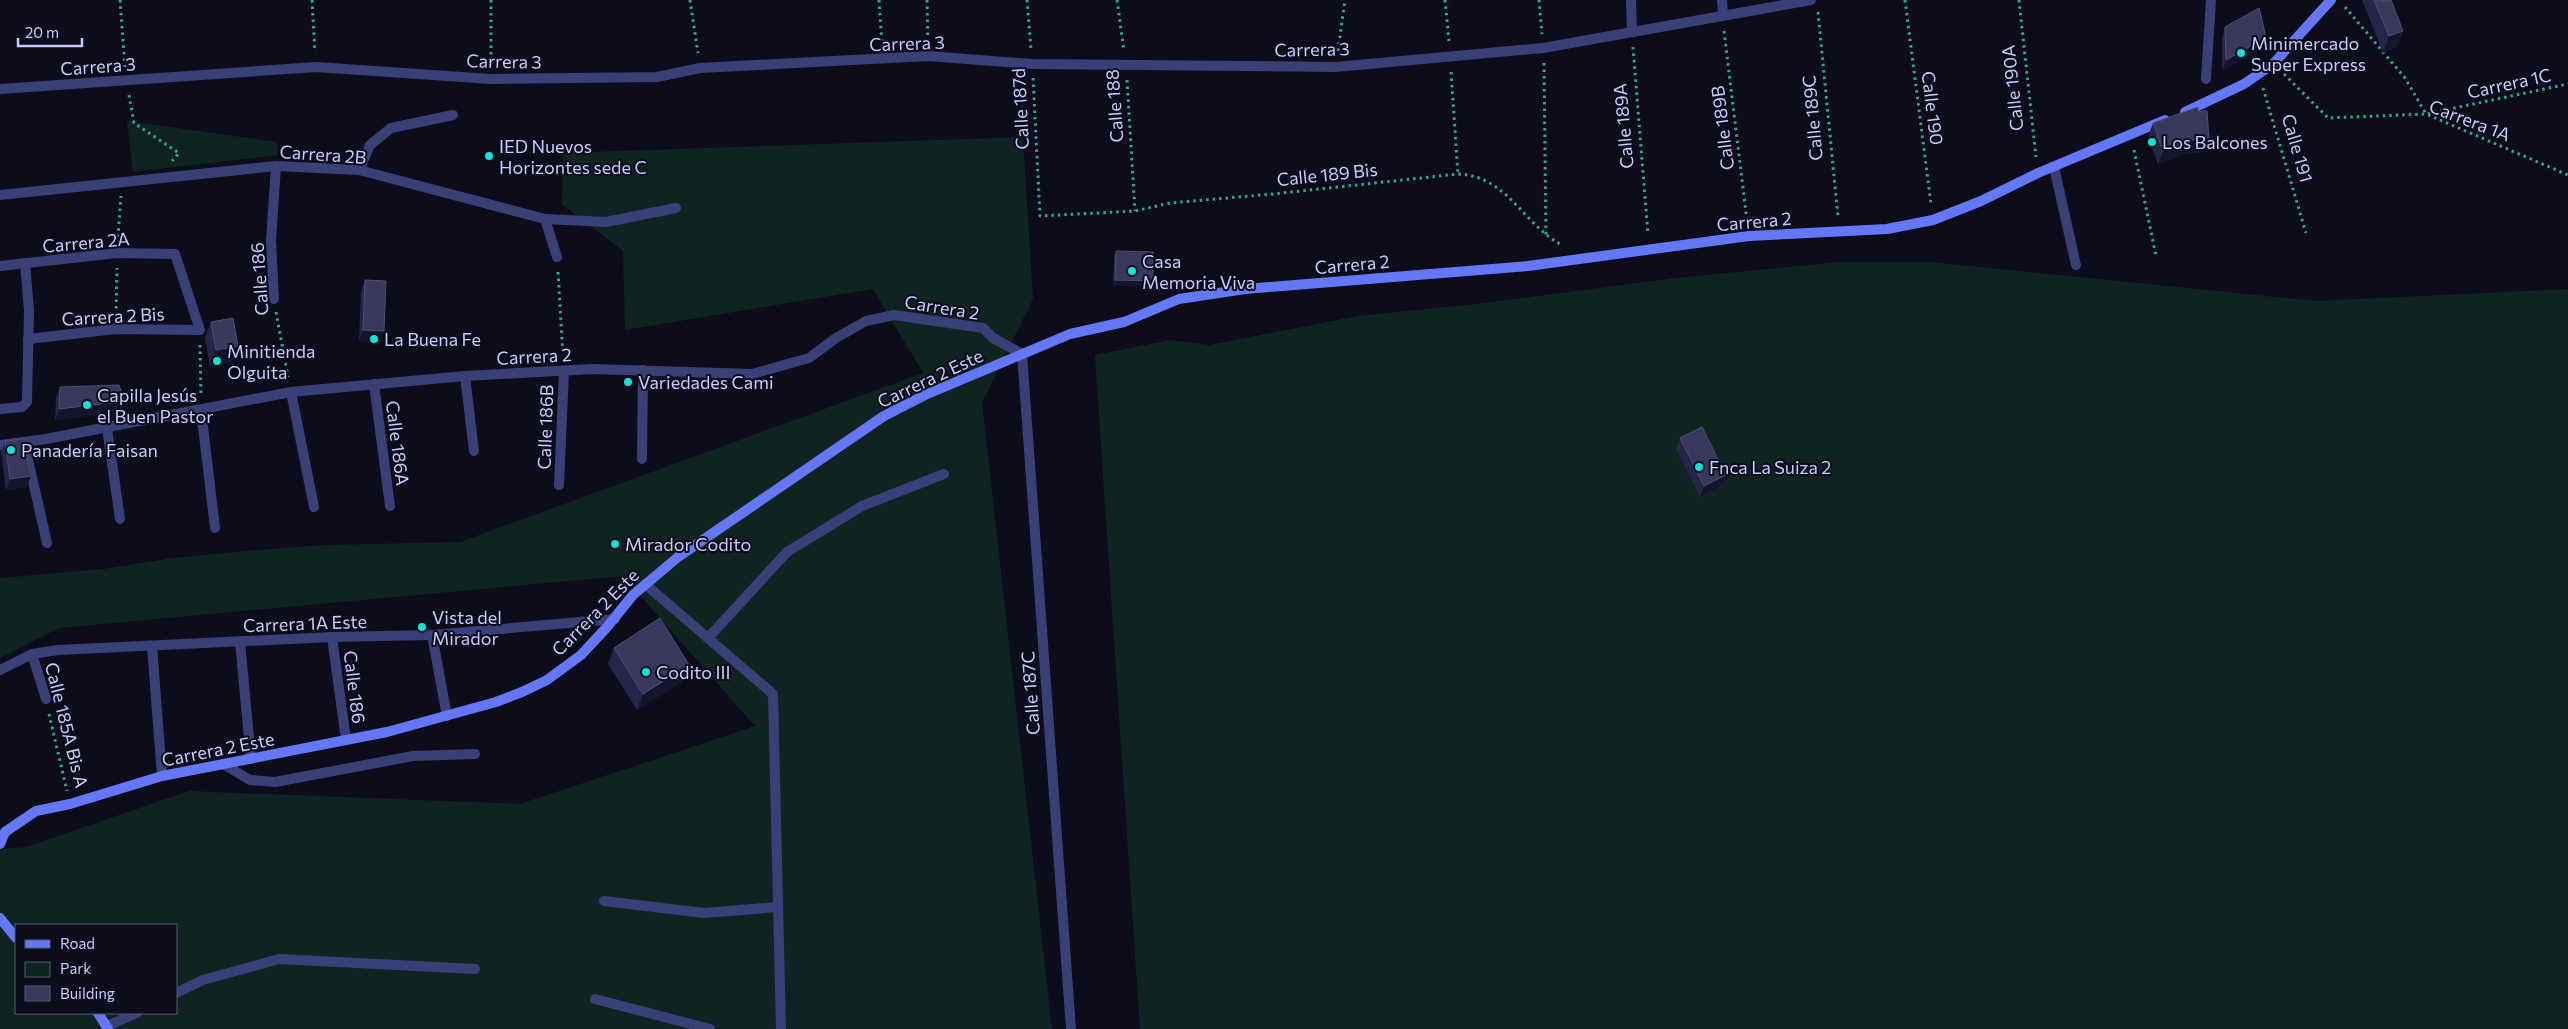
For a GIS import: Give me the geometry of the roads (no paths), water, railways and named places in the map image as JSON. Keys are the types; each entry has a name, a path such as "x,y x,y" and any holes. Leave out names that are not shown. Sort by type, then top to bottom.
{"main road":[{"name":"Carrera 2","path":"1124,322 1179,299 1246,289 1528,266 1749,236 1839,233 1886,229 1933,220 1981,201 2038,173 2211,101 2244,84 2273,64 2335,2"},
{"name":"Carrera 2 Este","path":"0,844 5,832 36,811 70,804 162,776 388,732 496,702 547,680 580,655 645,584 678,557 884,416 925,395 1070,334 1124,322"},
{"path":"0,918 15,937"},
{"path":"99,1014 107,1028"}],"street":[{"path":"1631,0 1632,32"},
{"path":"1722,0 1723,16"},
{"name":"Carrera 3","path":"0,89 316,67 492,79 657,77 700,68 883,60 928,56 1032,64 1336,66 1543,48 1723,16 1794,1 1811,0"},
{"path":"2206,79 2211,0"},
{"path":"359,170 370,145 391,128 453,115"},
{"name":"Carrera 2B","path":"0,195 276,166 359,170 545,219 606,222 676,208"},
{"name":"Calle 186","path":"274,299 271,240 276,166"},
{"path":"2054,167 2076,264"},
{"path":"545,219 557,257"},
{"name":"Carrera 2A","path":"0,266 117,254 174,254 200,330"},
{"path":"0,409 22,407 27,402 26,263"},
{"name":"Carrera 2","path":"0,445 107,428 291,392 374,384 465,376 592,369 752,374 809,358 836,338 866,321 894,315 983,328 993,338 1022,354"},
{"name":"Carrera 2 Bis","path":"28,338 116,329 200,330"},
{"name":"Calle 187C","path":"1022,354 1071,1029"},
{"path":"642,460 643,370"},
{"name":"Calle 186B","path":"559,485 564,371"},
{"path":"465,376 474,451"},
{"name":"Calle 186A","path":"374,384 390,506"},
{"path":"291,392 314,507"},
{"path":"201,410 215,528"},
{"path":"107,428 120,519"},
{"path":"24,442 47,543"},
{"path":"708,638 787,552 862,506 944,474"},
{"path":"645,584 774,694 781,1029"},
{"name":"Carrera 1A Este","path":"0,670 32,654 58,650 332,637 432,636 615,618"},
{"path":"432,636 447,716"},
{"name":"Calle 186","path":"332,637 346,740"},
{"path":"240,642 251,759"},
{"path":"152,646 162,776"},
{"name":"Calle 185A Bis A","path":"32,654 46,698"},
{"path":"223,764 250,780 275,782 413,756 475,754"},
{"path":"604,902 704,913 778,907"},
{"path":"178,992 203,980 279,959 474,969"},
{"path":"595,999 710,1029"},
{"path":"107,1028 135,1014"}],"place":[{"name":"Minimercado Super Express","path":"2241,53"},
{"name":"Los Balcones","path":"2152,142"},
{"name":"IED Nuevos Horizontes sede C","path":"489,156"},
{"name":"Casa Memoria Viva","path":"1132,271"},
{"name":"La Buena Fe","path":"374,339"},
{"name":"Minitienda Olguita","path":"217,361"},
{"name":"Variedades Cami","path":"628,382"},
{"name":"Capilla Jesús el Buen Pastor","path":"87,405"},
{"name":"Panadería Faisan","path":"11,450"},
{"name":"Fnca La Suiza 2","path":"1699,467"},
{"name":"Mirador Codito","path":"615,544"},
{"name":"Vista del Mirador","path":"422,627"},
{"name":"Codito III","path":"646,672"}]}
